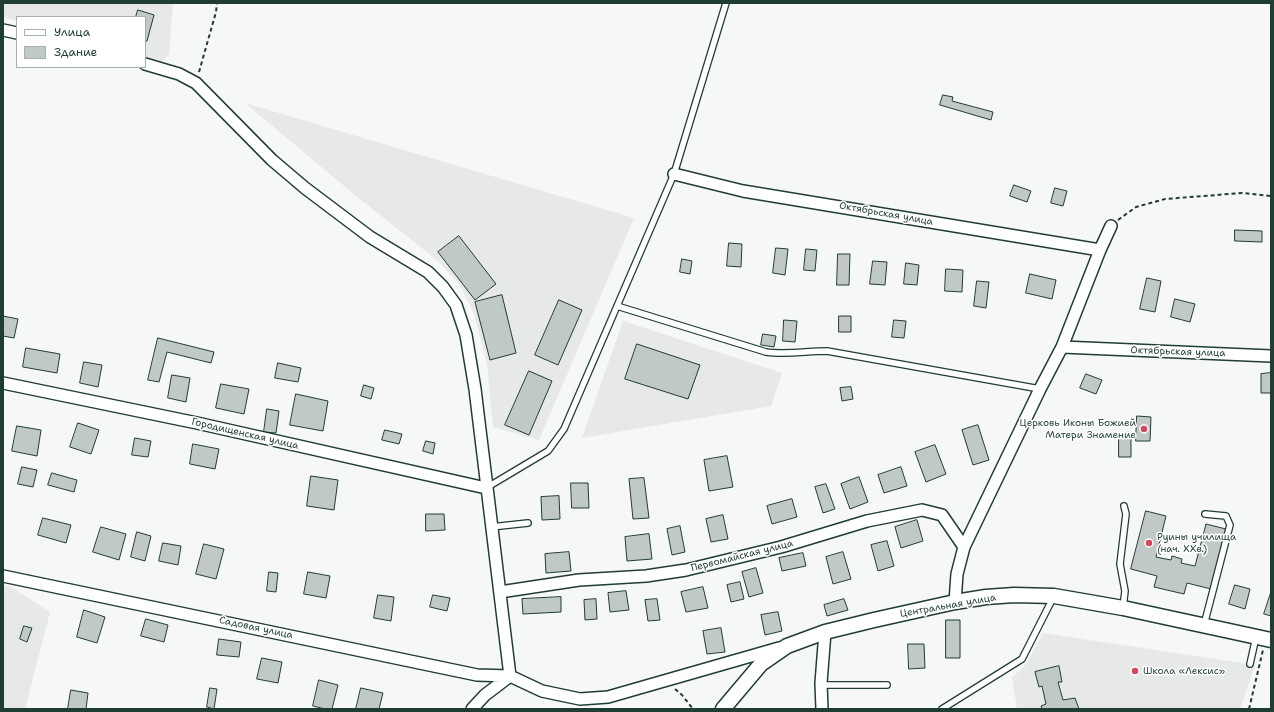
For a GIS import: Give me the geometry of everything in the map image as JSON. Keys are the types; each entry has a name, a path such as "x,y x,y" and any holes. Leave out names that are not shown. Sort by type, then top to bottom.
{"street":[{"path":"3,30 16,33"},
{"path":"146,64 180,74 196,83 272,160 305,188 370,237 428,272 443,287 456,306 466,335 475,389 510,676"},
{"name":"Октябрьская улица","path":"674,174 743,191 1100,250"},
{"path":"954,602 957,574 964,547 1040,389 1062,347 1111,226"},
{"name":"Октябрьская улица","path":"1062,347 1271,356"},
{"name":"Городищенская улица","path":"3,383 197,423 486,488"},
{"name":"Первомайская улица","path":"500,592 580,580 646,576 686,570 781,547 867,521 922,510 942,515 964,547"},
{"name":"Садовая улица","path":"3,576 477,675 510,676"},
{"name":"Центральная улица","path":"722,709 762,664 787,646 825,632 954,602 1014,595 1054,596 1123,608 1264,639"},
{"path":"822,709 825,632"},
{"path":"510,676 542,691 580,699 608,697 787,646"},
{"path":"472,709 485,696 510,676"}],"lane":[{"path":"486,488 548,451 564,429 674,174 726,3"},
{"path":"617,306 766,352 781,354 804,351 827,351 1040,389"},
{"path":"1123,608 1125,591 1120,564 1126,514 1124,506"},
{"path":"1204,626 1230,525 1226,516 1205,514"},
{"path":"491,527 528,524"},
{"path":"942,709 1022,659 1041,615 1054,596"},
{"path":"1250,664 1264,639"},
{"path":"822,685 887,685"}],"path":[{"path":"196,83 216,12 216,3"},
{"path":"1111,226 1136,207 1165,199 1242,193 1271,196"},
{"path":"1250,709 1264,639"},
{"path":"657,683 671,686 682,695 693,709"}],"shaded area":[{"path":"3,3 173,3 169,54 162,62 146,57 146,16 16,16 16,21 3,17"},
{"path":"245,103 634,218 539,440 493,427 487,364 474,314 460,285 438,261 356,196"},
{"path":"623,321 782,373 771,406 582,438"},
{"path":"3,585 11,587 50,612 25,709 3,709"},
{"name":"Школа «Лексис»","path":"1043,633 1255,665 1240,709 1017,709 1012,678 1026,664"}],"building":[{"path":"138,10 154,15 147,41 146,16 136,16"},
{"path":"943,95 953,97 952,101 993,112 991,120 940,105"},
{"path":"1014,185 1031,191 1027,202 1010,196"},
{"path":"1055,188 1067,191 1063,206 1051,203"},
{"path":"1235,230 1262,231 1262,242 1235,241"},
{"path":"459,236 496,284 475,300 438,252"},
{"path":"729,243 742,244 741,267 727,266"},
{"path":"776,248 788,249 785,275 773,273"},
{"path":"806,249 817,250 815,271 804,270"},
{"path":"838,254 850,254 849,285 837,285"},
{"path":"682,259 692,261 690,274 680,272"},
{"path":"873,261 887,262 885,285 870,284"},
{"path":"906,263 919,265 917,285 904,284"},
{"path":"946,269 963,270 962,292 945,291"},
{"path":"1030,274 1056,280 1052,299 1026,293"},
{"path":"1147,278 1161,281 1155,312 1140,309"},
{"path":"977,281 989,282 986,308 974,306"},
{"path":"502,295 516,353 490,360 475,302"},
{"path":"1175,299 1195,304 1190,322 1171,317"},
{"path":"559,300 582,310 558,365 535,355"},
{"path":"3,316 18,319 14,338 3,336"},
{"path":"839,316 851,316 851,332 839,332"},
{"path":"784,320 797,321 795,342 783,341"},
{"path":"894,320 906,321 904,338 892,337"},
{"path":"763,334 776,336 774,347 761,345"},
{"path":"158,338 214,352 211,363 167,352 159,382 148,380"},
{"path":"637,344 700,365 688,399 625,379"},
{"path":"26,348 60,354 57,373 23,367"},
{"path":"84,362 102,365 98,387 80,383"},
{"path":"278,363 301,368 298,382 275,378"},
{"path":"529,371 552,381 529,435 505,425"},
{"path":"1271,373 1271,393 1261,393 1261,374"},
{"path":"1086,374 1102,380 1096,394 1080,388"},
{"path":"172,375 190,378 186,402 168,398"},
{"path":"221,384 249,389 244,414 216,408"},
{"path":"364,385 374,388 371,399 361,396"},
{"path":"851,387 853,399 842,401 840,388"},
{"path":"296,394 328,401 323,431 290,425"},
{"path":"267,409 279,411 276,433 264,432"},
{"name":"Церковь Иконы Божией Матери Знамение","path":"1137,416 1151,417 1150,441 1136,441"},
{"path":"78,423 99,430 91,454 70,447"},
{"path":"978,425 989,460 973,465 962,430"},
{"path":"17,426 41,430 37,456 12,451"},
{"path":"385,430 402,434 399,444 382,440"},
{"path":"1119,437 1131,438 1131,457 1119,457"},
{"path":"135,438 151,441 148,457 132,455"},
{"path":"426,441 435,443 433,454 423,451"},
{"path":"193,444 219,449 215,469 190,464"},
{"path":"935,445 946,474 926,482 915,452"},
{"path":"727,456 733,487 709,491 704,460"},
{"path":"22,467 37,470 33,487 18,484"},
{"path":"901,467 907,486 884,493 878,475"},
{"path":"52,473 77,480 74,492 48,485"},
{"path":"311,476 338,480 334,510 307,506"},
{"path":"859,477 868,502 850,509 841,484"},
{"path":"644,478 649,518 633,519 629,479"},
{"path":"571,483 588,483 589,508 572,508"},
{"path":"826,484 835,509 823,513 815,487"},
{"path":"559,496 560,519 542,520 541,497"},
{"path":"792,499 797,517 772,524 767,506"},
{"name":"Руины училища (нач. XXв.)","path":"1146,511 1166,516 1156,557 1171,560 1172,556 1182,559 1181,563 1195,566 1206,524 1226,529 1211,589 1187,583 1184,594 1154,587 1157,576 1131,569"},
{"path":"426,514 444,514 445,530 426,531"},
{"path":"723,515 728,539 711,542 706,519"},
{"path":"43,518 71,525 66,543 38,535"},
{"path":"917,520 923,541 901,548 895,527"},
{"path":"680,526 685,552 672,555 667,529"},
{"path":"101,527 126,534 119,560 93,552"},
{"path":"137,532 151,536 145,561 131,557"},
{"path":"649,534 652,559 627,561 625,537"},
{"path":"887,541 894,566 878,571 871,545"},
{"path":"163,543 181,546 178,565 159,561"},
{"path":"204,544 224,549 216,579 196,574"},
{"path":"569,552 571,571 546,573 545,554"},
{"path":"843,552 851,579 833,584 826,557"},
{"path":"803,553 806,566 782,571 779,558"},
{"path":"756,568 763,593 749,597 742,572"},
{"path":"269,572 278,573 276,592 267,591"},
{"path":"308,572 330,576 326,598 304,594"},
{"path":"740,582 744,599 731,602 727,585"},
{"path":"1235,585 1250,589 1245,609 1229,604"},
{"path":"703,587 708,608 686,612 681,592"},
{"path":"626,591 629,610 610,612 608,593"},
{"path":"1271,592 1271,616 1264,614"},
{"path":"378,595 394,597 391,621 374,618"},
{"path":"433,595 450,598 447,611 430,607"},
{"path":"561,597 561,612 523,614 522,599"},
{"path":"596,599 597,619 585,620 584,600"},
{"path":"657,599 660,620 648,621 645,600"},
{"path":"844,599 848,610 827,616 824,605"},
{"path":"84,610 105,617 97,643 77,637"},
{"path":"778,612 782,631 765,635 761,615"},
{"path":"146,619 168,625 164,642 141,636"},
{"path":"946,620 960,620 960,658 946,658"},
{"path":"24,626 32,628 27,642 20,639"},
{"path":"721,628 725,652 707,654 703,631"},
{"path":"219,639 241,642 239,657 217,655"},
{"path":"908,644 924,644 925,668 909,669"},
{"path":"262,658 282,662 278,683 257,679"},
{"path":"1059,666 1062,682 1058,682 1063,700 1075,698 1079,709 1042,709 1041,706 1046,704 1042,686 1039,687 1035,672"},
{"path":"319,680 338,685 332,709 313,706"},
{"path":"210,688 217,689 214,709 207,707"},
{"path":"361,688 383,693 379,709 356,709"},
{"path":"71,690 88,693 86,709 68,709"}],"place":[{"name":"Церковь Иконы Божией Матери Знамение","path":"1144,429"},
{"name":"Руины училища (нач. XXв.)","path":"1149,543"},
{"name":"Школа «Лексис»","path":"1135,671"}]}
